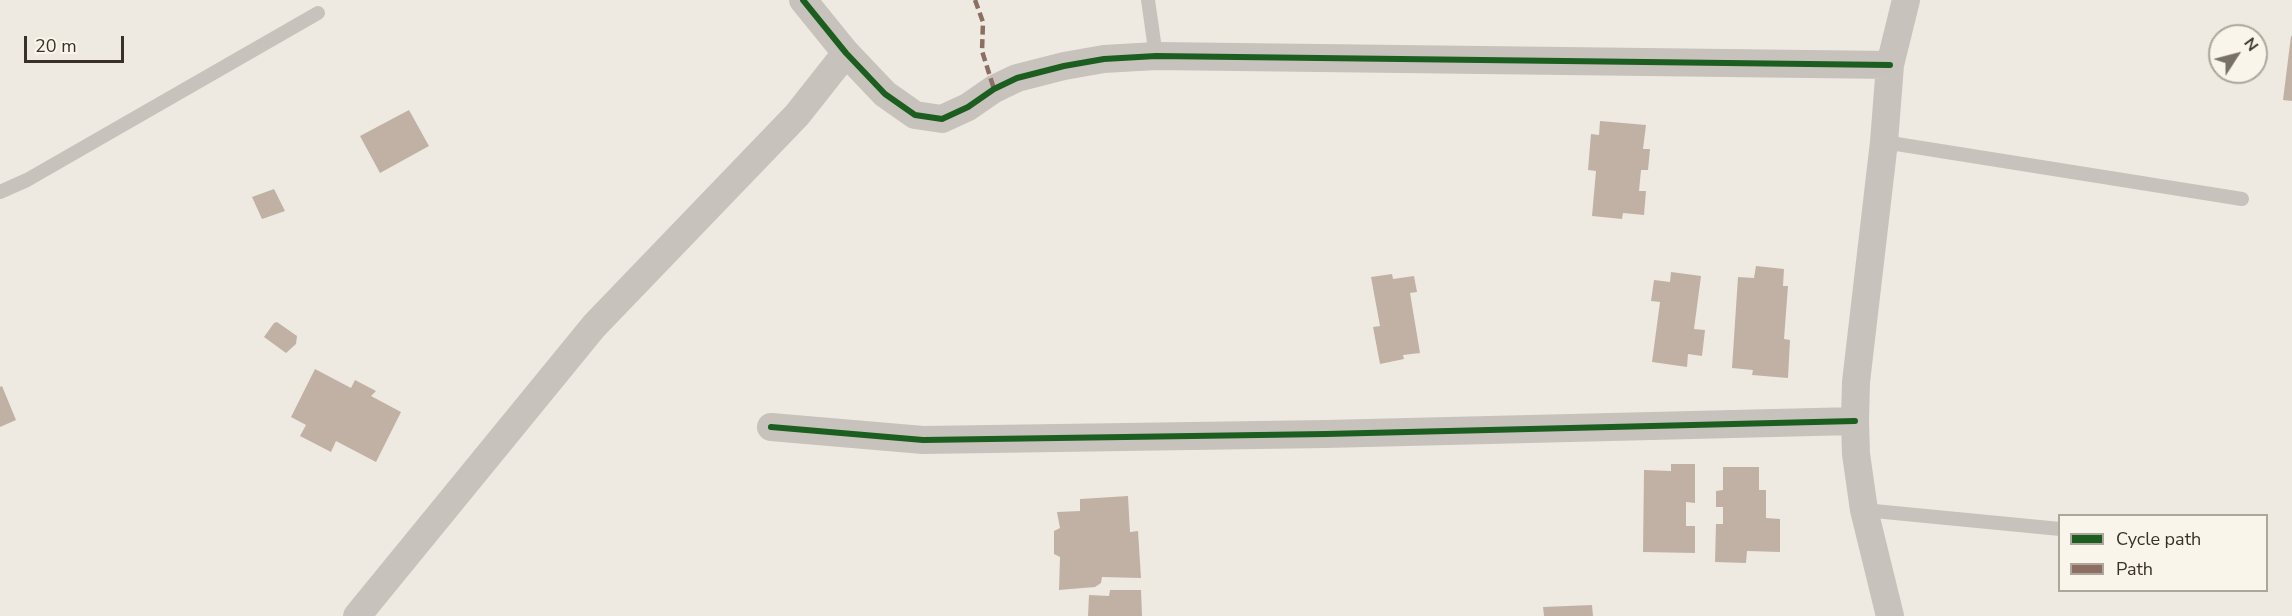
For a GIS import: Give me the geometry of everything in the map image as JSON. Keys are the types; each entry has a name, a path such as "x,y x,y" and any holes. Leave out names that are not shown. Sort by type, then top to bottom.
{"street":[{"path":"802,0 846,53 885,94 915,115 942,119 968,107 994,89 1017,78 1104,59 1156,56 1890,65"},
{"path":"1890,616 1864,510 1856,454 1856,382 1884,142 1890,65 1906,0"},
{"path":"357,616 594,326 797,115 846,53"},
{"path":"771,427 923,440 1326,434 1855,421"}],"lane":[{"path":"1148,0 1156,56"},
{"path":"0,192 27,180 318,13"},
{"path":"1884,142 2242,199"},
{"path":"1864,510 2058,529"}],"building":[{"path":"2292,36 2292,101 2283,100"},
{"path":"409,110 429,146 380,173 360,136"},
{"path":"1600,121 1646,125 1643,149 1650,149 1648,170 1641,170 1639,191 1646,191 1644,215 1623,213 1622,219 1592,216 1596,171 1588,170 1591,134 1599,135"},
{"path":"274,189 285,211 262,219 252,197"},
{"path":"1756,266 1784,269 1783,286 1788,286 1784,339 1790,340 1788,378 1752,375 1753,370 1732,368 1738,277 1754,278"},
{"path":"1671,272 1701,276 1694,329 1705,330 1702,356 1688,354 1687,367 1652,362 1660,302 1651,301 1654,280 1670,282"},
{"path":"1392,274 1393,279 1414,276 1417,292 1410,293 1420,353 1403,355 1404,359 1380,364 1373,327 1380,326 1371,277"},
{"path":"277,322 297,336 296,344 286,353 264,337"},
{"path":"315,369 351,388 355,380 376,391 371,396 401,412 376,462 336,441 331,452 300,436 306,425 291,417"},
{"path":"2,386 16,420 0,427 0,387"},
{"path":"1671,464 1695,464 1695,503 1686,502 1686,526 1695,526 1695,553 1643,552 1644,470 1671,471"},
{"path":"1723,467 1759,467 1759,490 1766,490 1766,518 1780,519 1780,552 1747,551 1746,563 1715,562 1716,524 1723,524 1723,507 1716,507 1716,491 1723,490"},
{"path":"1128,496 1130,532 1138,531 1141,578 1102,577 1101,583 1095,587 1059,590 1060,557 1054,554 1054,531 1060,528 1057,512 1080,511 1080,499"},
{"path":"1110,590 1141,590 1142,616 1088,616 1089,595 1109,596"},
{"path":"1592,605 1593,616 1544,616 1543,607"}],"marked path":[{"path":"975,0 983,22 982,51 994,89"}],"cycle path":[{"path":"803,0 846,53 885,94 915,115 942,119 968,107 994,89 1017,78 1104,59 1156,56 1890,65"},
{"path":"771,427 923,440 1326,434 1855,421"}]}
